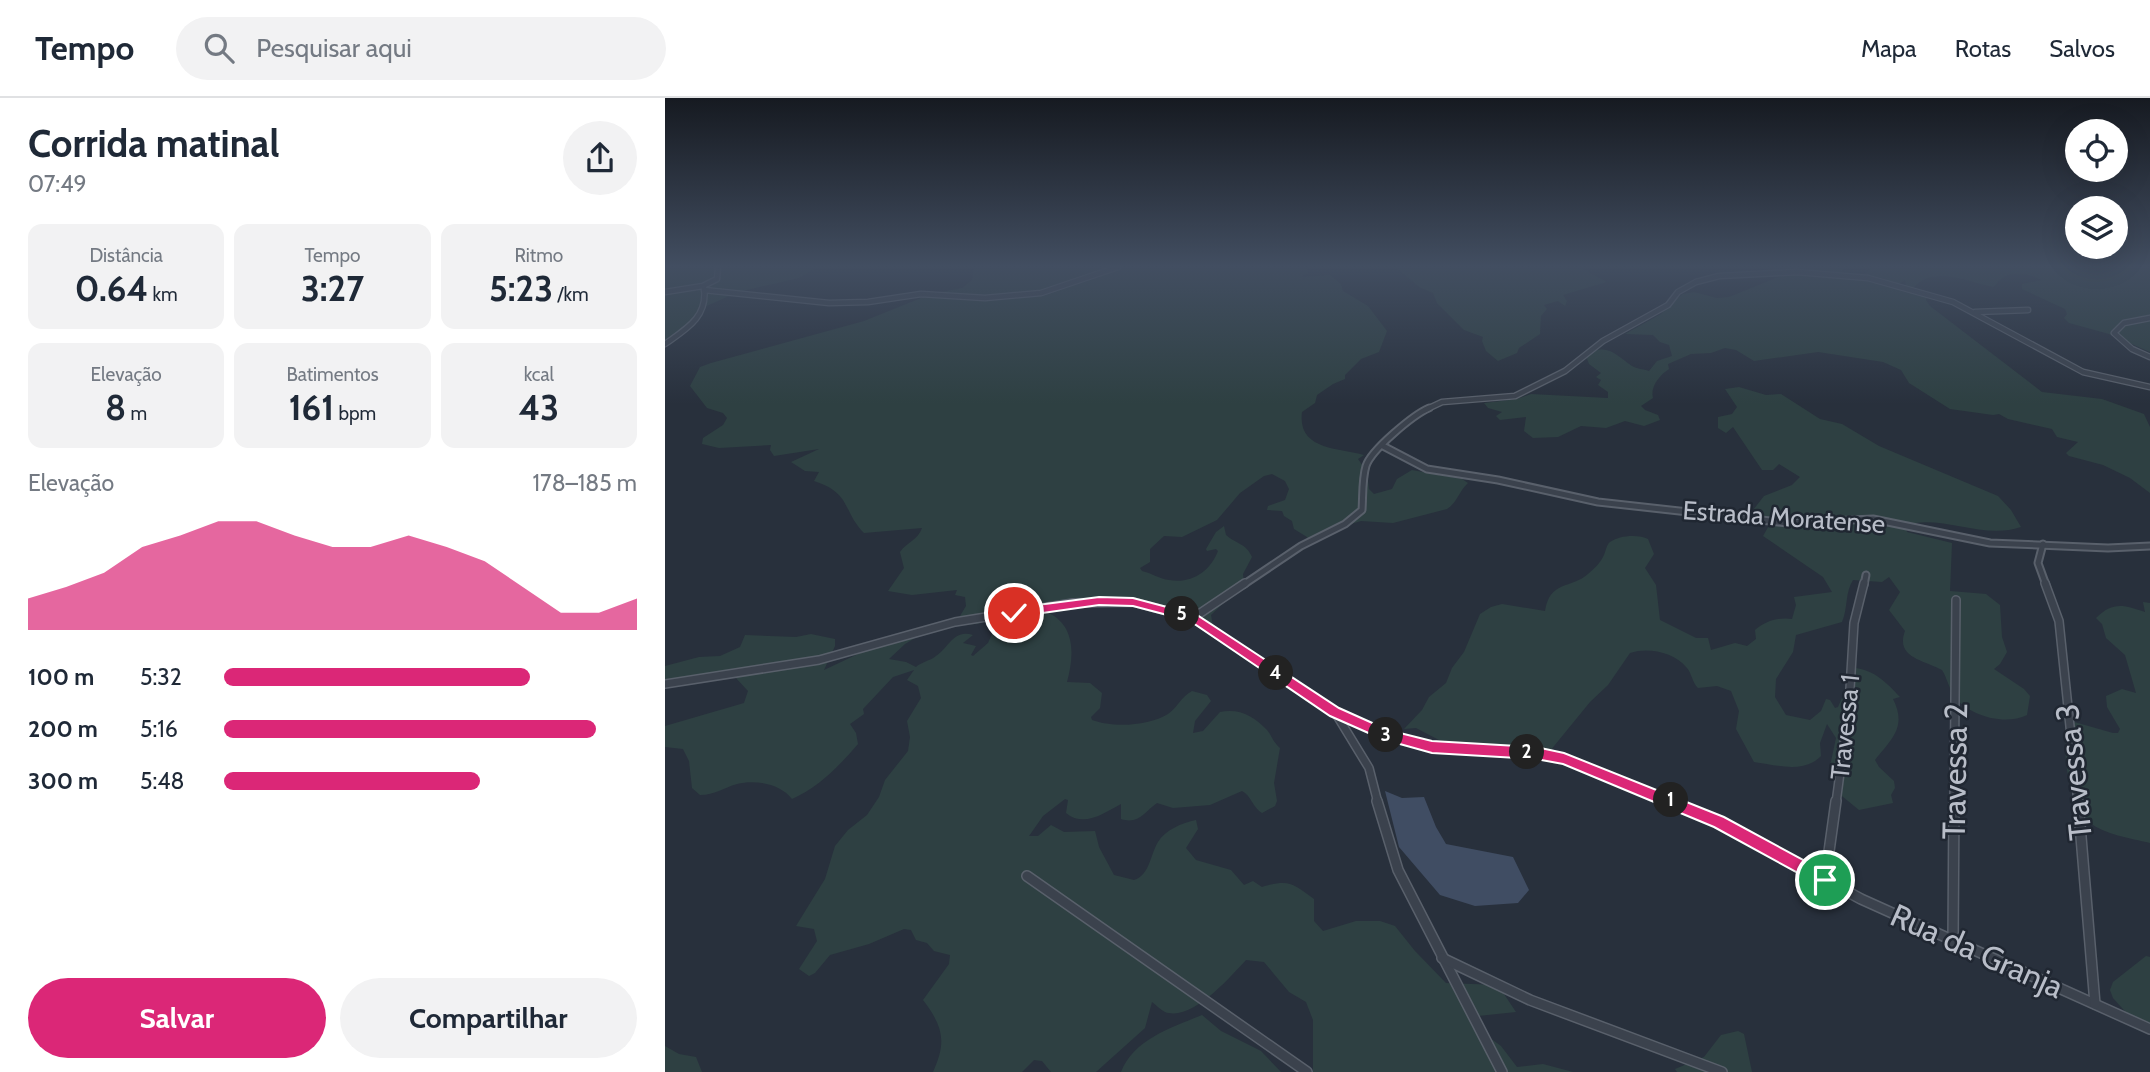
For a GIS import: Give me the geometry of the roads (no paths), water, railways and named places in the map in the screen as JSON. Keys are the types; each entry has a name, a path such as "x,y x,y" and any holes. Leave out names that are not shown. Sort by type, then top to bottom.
{"street":[{"path":"665,344 699,318 701,312"},
{"path":"1193,618 1301,546 1345,524 1362,510 1366,465 1418,413 1442,402 1515,396 1565,371 1603,341 1655,312"},
{"path":"1974,312 2083,372 2150,387"},
{"path":"2150,318 2119,325 2114,333 2132,349 2150,357"},
{"name":"Estrada Moratense","path":"1383,446 1427,470 1498,480 1598,502 1788,523 1873,519 1973,541 2108,548 2150,546"},
{"name":"Travessa 3","path":"2043,544 2038,564 2059,621 2079,808 2095,1004"},
{"name":"Travessa 1","path":"1825,880 1849,705 1854,623 1865,575"},
{"name":"Travessa 2","path":"1953,942 1957,600"},
{"name":"Rua da Granja","path":"665,684 819,660 955,622 1073,603 1133,602 1193,618 1335,712 1410,743 1432,747 1536,753 1564,759 1719,822 1825,880 1953,942 2150,1029"},
{"path":"1335,712 1370,768 1390,850 1441,958 1502,1072"},
{"path":"1027,876 1307,1072"},
{"path":"1441,958 1531,1000 1721,1072"}],"water":[{"path":"1385,791 1402,798 1424,797 1446,844 1513,857 1529,890 1518,903 1475,906 1440,895 1399,847"}]}
